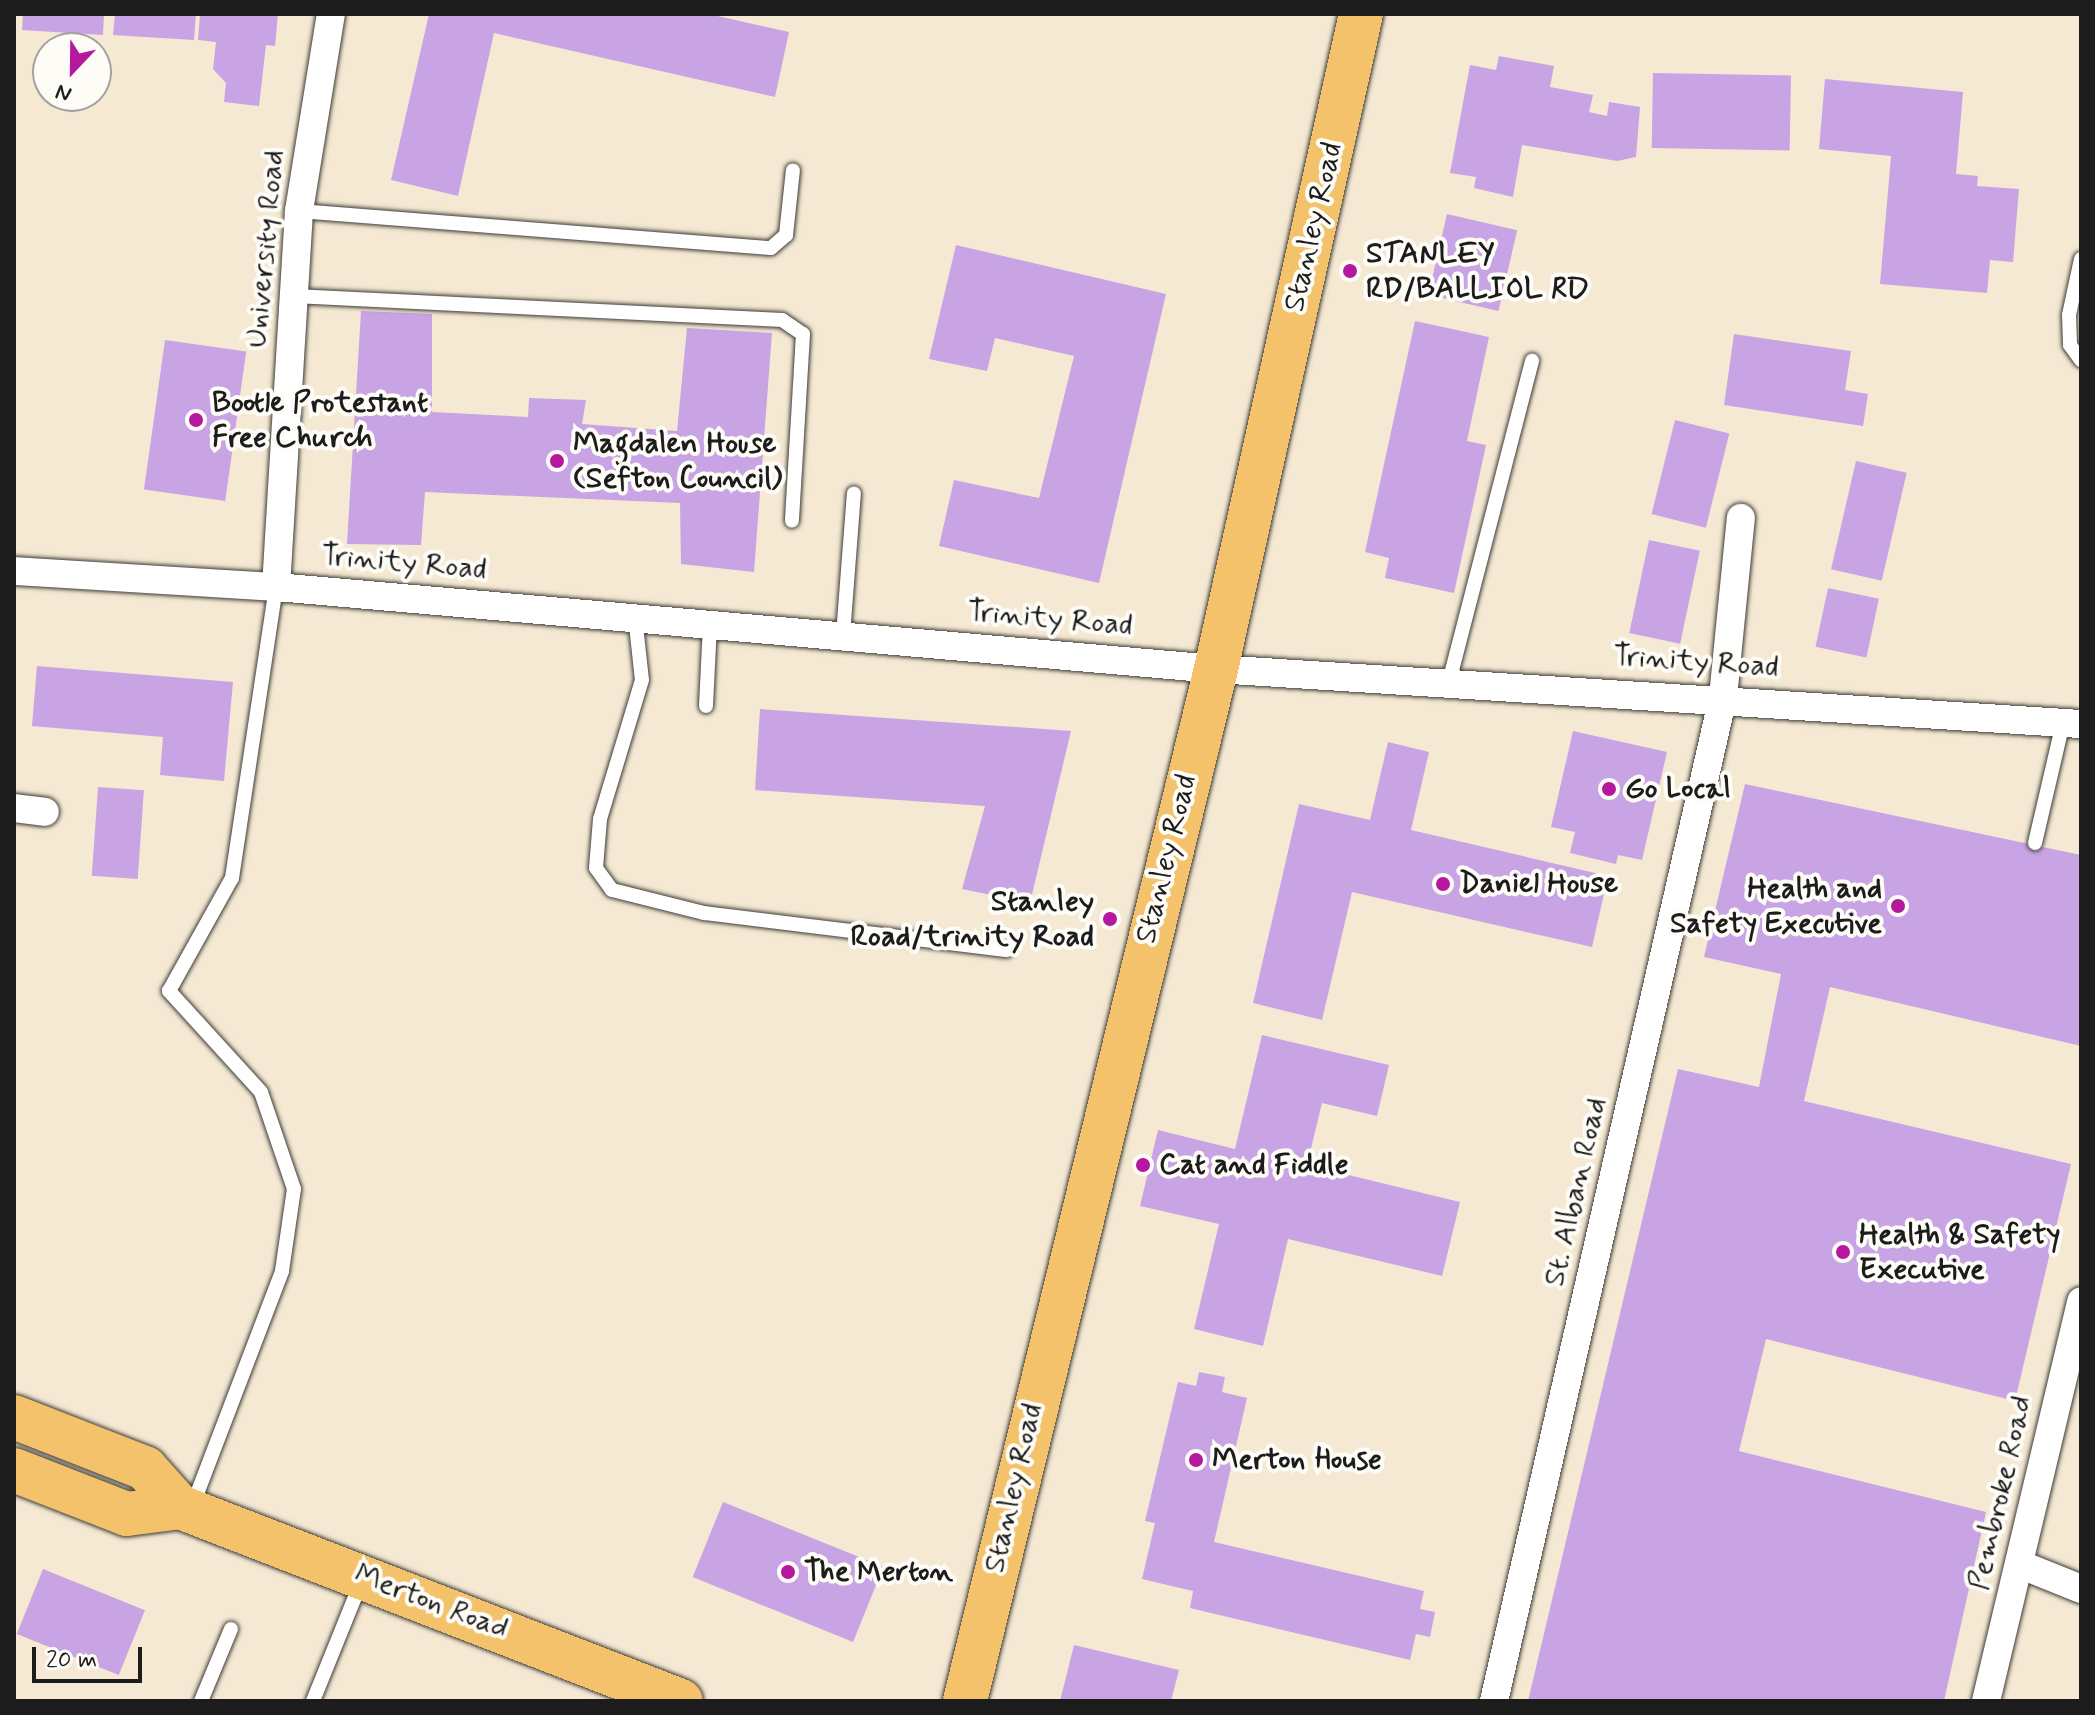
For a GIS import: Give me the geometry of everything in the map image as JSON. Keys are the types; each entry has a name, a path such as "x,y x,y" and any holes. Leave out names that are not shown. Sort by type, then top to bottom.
{"main road":[{"name":"Stanley Road","path":"965,1701 1216,669 1361,14"},
{"name":"Merton Road","path":"14,1417 145,1468 185,1509 681,1701"},
{"name":"Merton Road","path":"14,1470 127,1514 185,1509"}],"street":[{"name":"University Road","path":"276,587 299,211 331,14"},
{"name":"St. Alban Road","path":"1494,1701 1723,697 1741,518"},
{"name":"Trinity Road","path":"14,571 276,587 710,622 1216,669 1723,697 2072,724"},
{"path":"14,808 45,812"},
{"name":"Pembroke Road","path":"1986,1701 2081,1301"},
{"path":"2019,1564 2081,1589"}],"lane":[{"path":"299,211 771,248 786,235 793,170"},
{"path":"2081,259 2069,315 2070,345 2081,360"},
{"path":"294,296 782,320 803,334 792,521"},
{"path":"1449,682 1532,361"},
{"path":"843,635 854,493"},
{"path":"185,1509 282,1271 294,1189 261,1092 169,991 232,878 276,587"},
{"path":"635,616 642,680 599,831 596,868 612,890 704,913 1007,950"},
{"path":"706,706 710,622"},
{"path":"2035,843 2072,724"},
{"path":"313,1701 363,1576"},
{"path":"201,1701 231,1629"}],"building":[{"path":"23,14 104,14 103,32 22,30"},
{"path":"115,14 196,14 194,40 113,35"},
{"path":"200,14 278,14 275,46 266,45 259,106 224,102 226,83 213,69 216,42 198,40"},
{"path":"429,14 709,14 789,32 775,97 494,33 458,196 391,180"},
{"path":"1499,56 1554,66 1550,87 1593,95 1589,112 1607,116 1609,102 1640,107 1636,157 1617,161 1522,145 1513,197 1474,188 1476,177 1450,173 1470,65 1496,70"},
{"path":"1653,73 1791,75 1790,150 1652,148"},
{"path":"1825,79 1963,92 1956,174 1978,176 1977,186 2019,189 2013,262 1990,260 1987,293 1880,284 1891,156 1819,149"},
{"path":"1447,214 1517,230 1498,311 1428,295"},
{"path":"956,245 1166,294 1099,583 939,546 954,480 1039,498 1074,356 995,338 987,371 929,359"},
{"name":"Magdalen House (Sefton Council)","path":"361,311 432,314 432,412 528,417 529,398 586,400 582,424 677,431 687,328 772,333 754,572 681,564 680,503 425,492 421,545 347,544"},
{"path":"1415,321 1489,337 1467,441 1486,445 1454,593 1385,578 1389,558 1365,552"},
{"path":"1734,334 1851,351 1845,390 1868,394 1863,426 1724,405"},
{"name":"Bootle Protestant Free Church","path":"165,340 246,351 225,501 144,490"},
{"path":"1675,420 1729,434 1706,528 1652,514"},
{"path":"1856,461 1907,473 1882,581 1831,569"},
{"path":"1649,540 1700,551 1680,644 1629,633"},
{"path":"1828,588 1879,599 1866,658 1816,647"},
{"path":"37,666 233,682 224,781 160,775 163,737 32,726"},
{"path":"760,709 1071,731 1030,903 962,889 985,806 755,790"},
{"name":"Go Local","path":"1573,731 1667,752 1642,860 1618,855 1616,864 1570,853 1575,832 1551,827"},
{"name":"Daniel House","path":"1388,742 1429,752 1411,830 1608,876 1592,947 1352,892 1322,1020 1253,1003 1299,804 1370,820"},
{"name":"Health & Safety Executive","path":"1745,784 2081,855 2081,1046 1830,987 1804,1101 2071,1164 2015,1401 1766,1339 1739,1451 1986,1512 1944,1701 1528,1701 1678,1069 1759,1087 1781,974 1704,957"},
{"path":"98,787 144,790 138,879 92,876"},
{"path":"1262,1035 1389,1065 1377,1116 1322,1103 1307,1165 1460,1202 1442,1276 1288,1239 1263,1346 1194,1329 1219,1224 1140,1206 1158,1130 1235,1149"},
{"name":"Merton House","path":"1199,1372 1225,1377 1222,1392 1247,1398 1214,1542 1424,1591 1420,1609 1435,1612 1430,1637 1416,1634 1410,1660 1190,1608 1193,1591 1142,1579 1155,1523 1145,1521 1178,1382 1196,1386"},
{"name":"The Merton","path":"723,1502 883,1567 853,1642 693,1577"},
{"path":"43,1569 145,1610 119,1675 17,1634"},
{"path":"1074,1645 1179,1670 1171,1701 1060,1701"}],"place":[{"name":"STANLEY RD/BALLIOL RD","path":"1350,271"},
{"name":"Bootle Protestant Free Church","path":"196,420"},
{"name":"Magdalen House (Sefton Council)","path":"557,461"},
{"name":"Go Local","path":"1609,789"},
{"name":"Daniel House","path":"1443,884"},
{"name":"Health and Safety Executive","path":"1898,906"},
{"name":"Stanley Road/trinity Road","path":"1110,919"},
{"name":"Cat and Fiddle","path":"1143,1165"},
{"name":"Health & Safety Executive","path":"1843,1252"},
{"name":"Merton House","path":"1196,1460"},
{"name":"The Merton","path":"788,1572"}]}
